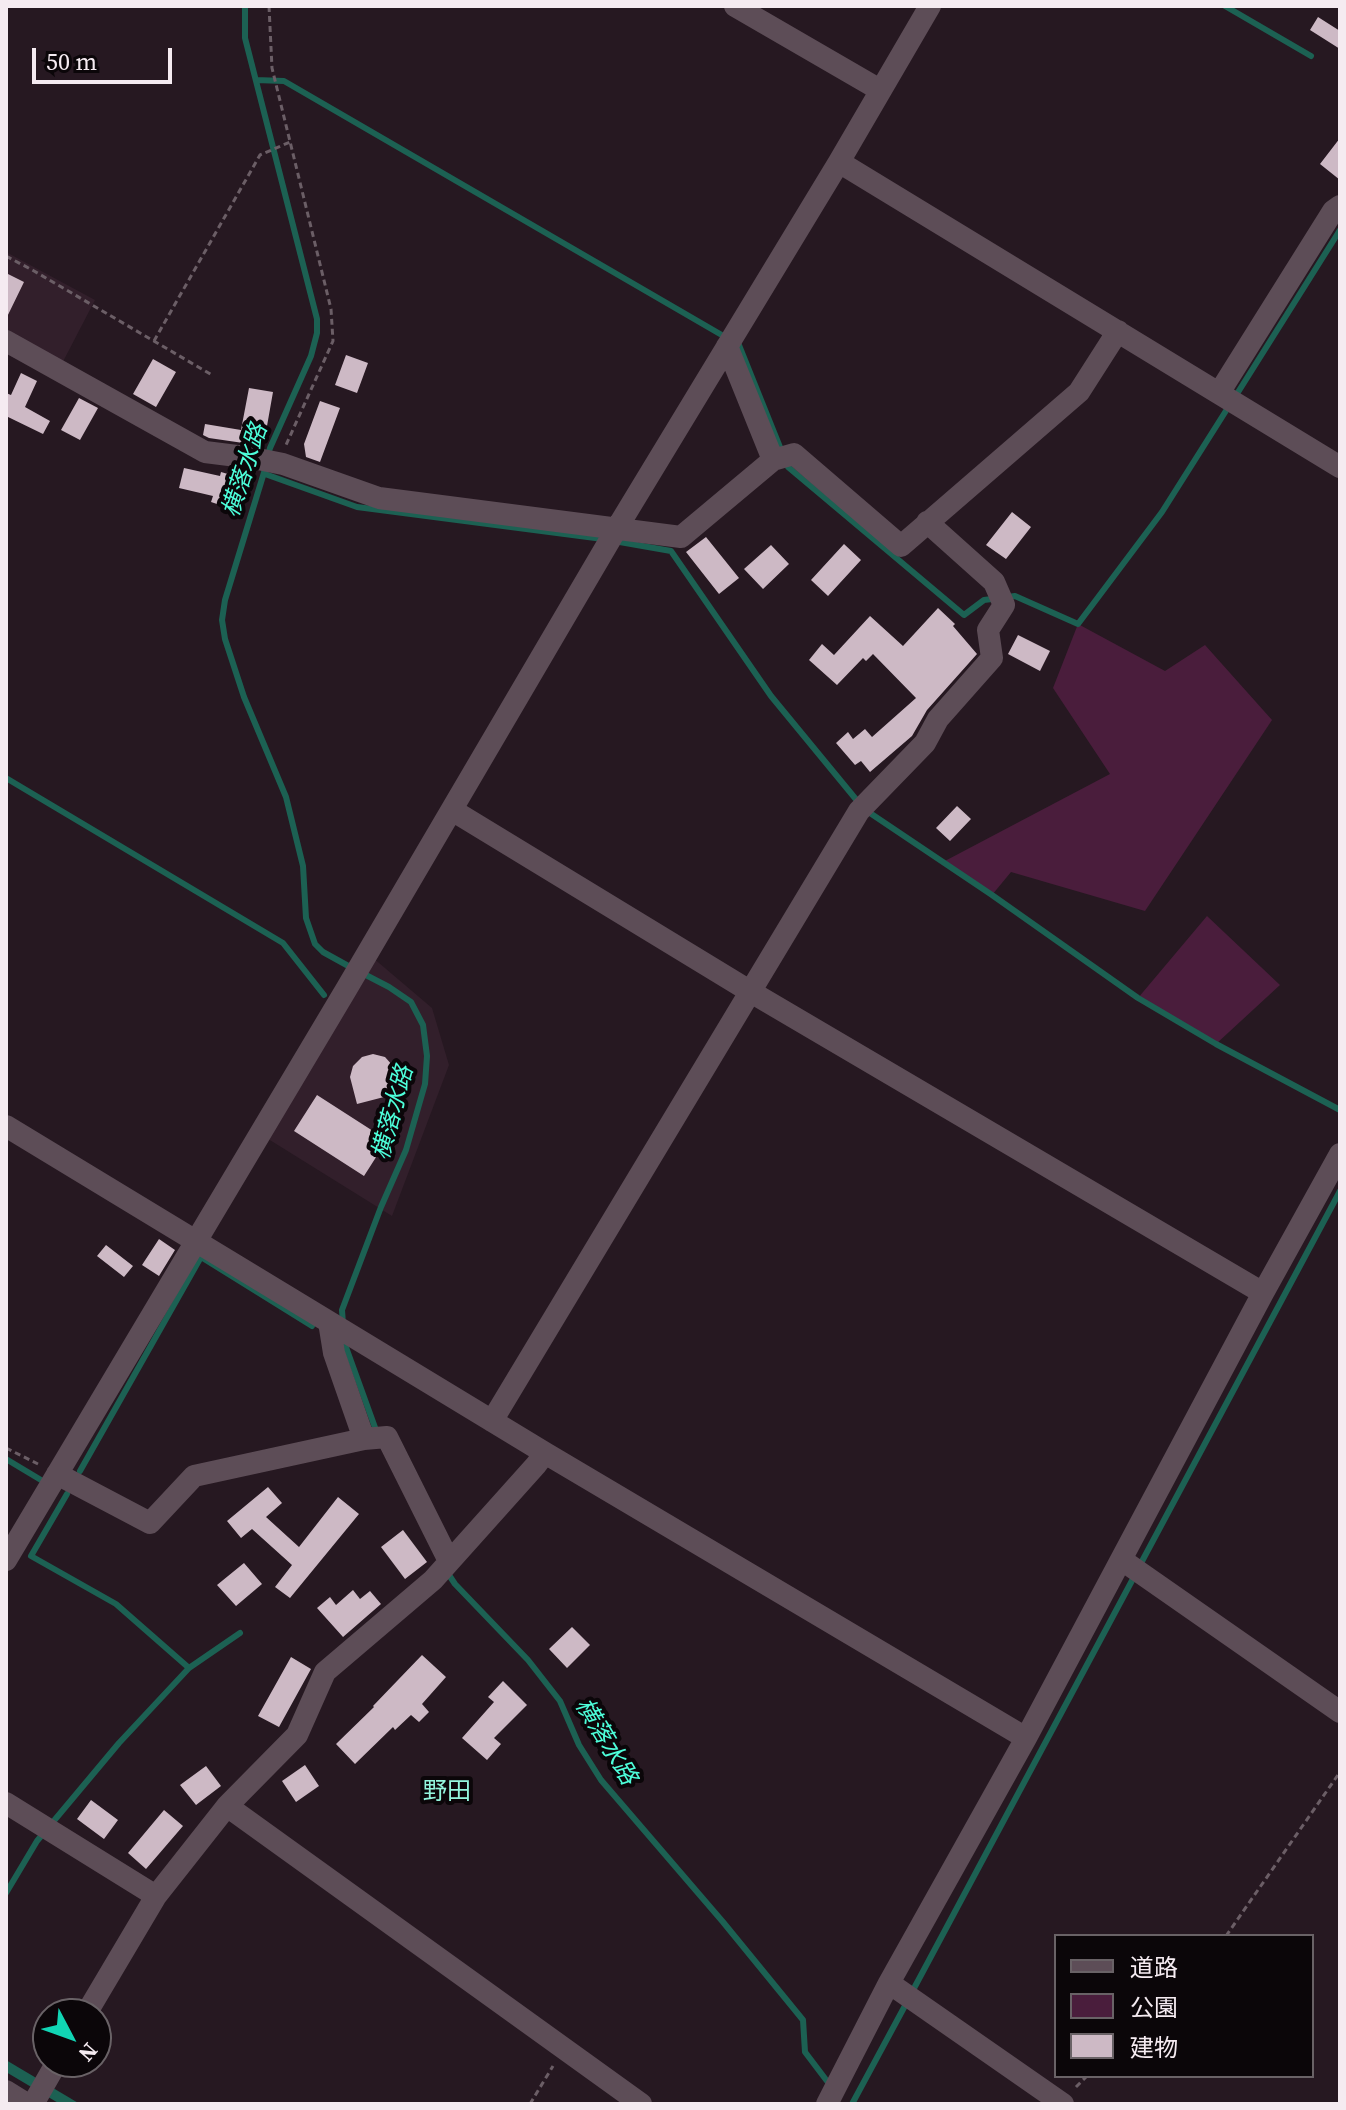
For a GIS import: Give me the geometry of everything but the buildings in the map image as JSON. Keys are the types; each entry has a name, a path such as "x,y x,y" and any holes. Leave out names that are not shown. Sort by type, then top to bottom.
{"street":[{"path":"735,6 880,90"},
{"path":"6,1560 930,6"},
{"path":"839,162 1340,467"},
{"path":"1219,393 1333,211 1340,206"},
{"path":"6,341 205,452 283,464 379,498 681,537 773,460 794,454 901,546 1079,392 1118,331"},
{"path":"733,338 773,460"},
{"path":"492,1421 863,806 925,743 938,719 992,658 988,630 1004,605 994,582 927,522"},
{"path":"452,810 751,992 1263,1293"},
{"path":"6,1126 545,1453 1026,1738"},
{"path":"827,2104 889,1983 1026,1738 1340,1154"},
{"path":"329,1322 334,1353 364,1439"},
{"path":"57,1474 150,1523 194,1476 364,1439 387,1437 449,1561"},
{"path":"95,1998 156,1896 227,1806 297,1735 325,1672 433,1580 545,1453"},
{"path":"1122,1560 1340,1712"},
{"path":"6,1803 156,1896"},
{"path":"227,1806 641,2104"},
{"path":"889,1983 1061,2103"},
{"path":"6,2091 30,2104 47,2078"}],"path":[{"path":"269,6 272,68 331,309 333,341 287,439 283,464"},
{"path":"154,341 260,155 290,142"},
{"path":"6,256 212,375"},
{"path":"6,1448 57,1474"},
{"path":"1227,1934 1340,1772"},
{"path":"530,2104 563,2049"}],"shaded area":[{"path":"6,252 95,300 55,377 6,354"},
{"path":"372,957 432,1008 449,1065 392,1216 265,1137"},
{"path":"6,2060 80,2104 60,2104 6,2072"}],"green space":[{"path":"1078,624 1165,671 1205,645 1272,720 1145,911 1011,872 992,895 943,862 1110,774 1053,688"},
{"path":"1207,916 1280,985 1216,1044 1138,998"}],"waterway":[{"name":"横落水路","path":"245,6 245,38 317,319 311,356 268,455"},
{"path":"1225,6 1311,56"},
{"path":"256,80 284,81 739,345 782,452"},
{"path":"1235,397 1340,230"},
{"path":"787,463 964,615 984,600 1015,596 1078,624 1162,512 1229,406"},
{"name":"横落水路","path":"266,466 225,600 222,620 225,639 244,697 286,797 303,866 306,918 315,944 352,968"},
{"path":"265,474 357,507 603,539"},
{"path":"614,541 671,551 771,696 859,803"},
{"path":"6,778 283,943 324,995"},
{"path":"867,811 1138,998 1216,1044 1340,1110"},
{"name":"横落水路","path":"343,1324 342,1310 406,1150 425,1084 427,1056 423,1025 411,1002 362,973"},
{"path":"1140,1565 1340,1191"},
{"path":"80,1471 201,1257 312,1326"},
{"name":"横落水路","path":"343,1339 377,1433"},
{"path":"6,1459 41,1480"},
{"path":"67,1494 31,1556 116,1604 189,1668"},
{"name":"横落水路","path":"447,1572 528,1660 560,1701 579,1745 601,1780 803,2020 805,2052 830,2085"},
{"path":"912,1992 1135,1575"},
{"path":"6,1893 37,1841 119,1743 189,1668 240,1633"},
{"path":"852,2104 907,2002"}],"district":[{"name":"野田","path":"447,1793"}]}
